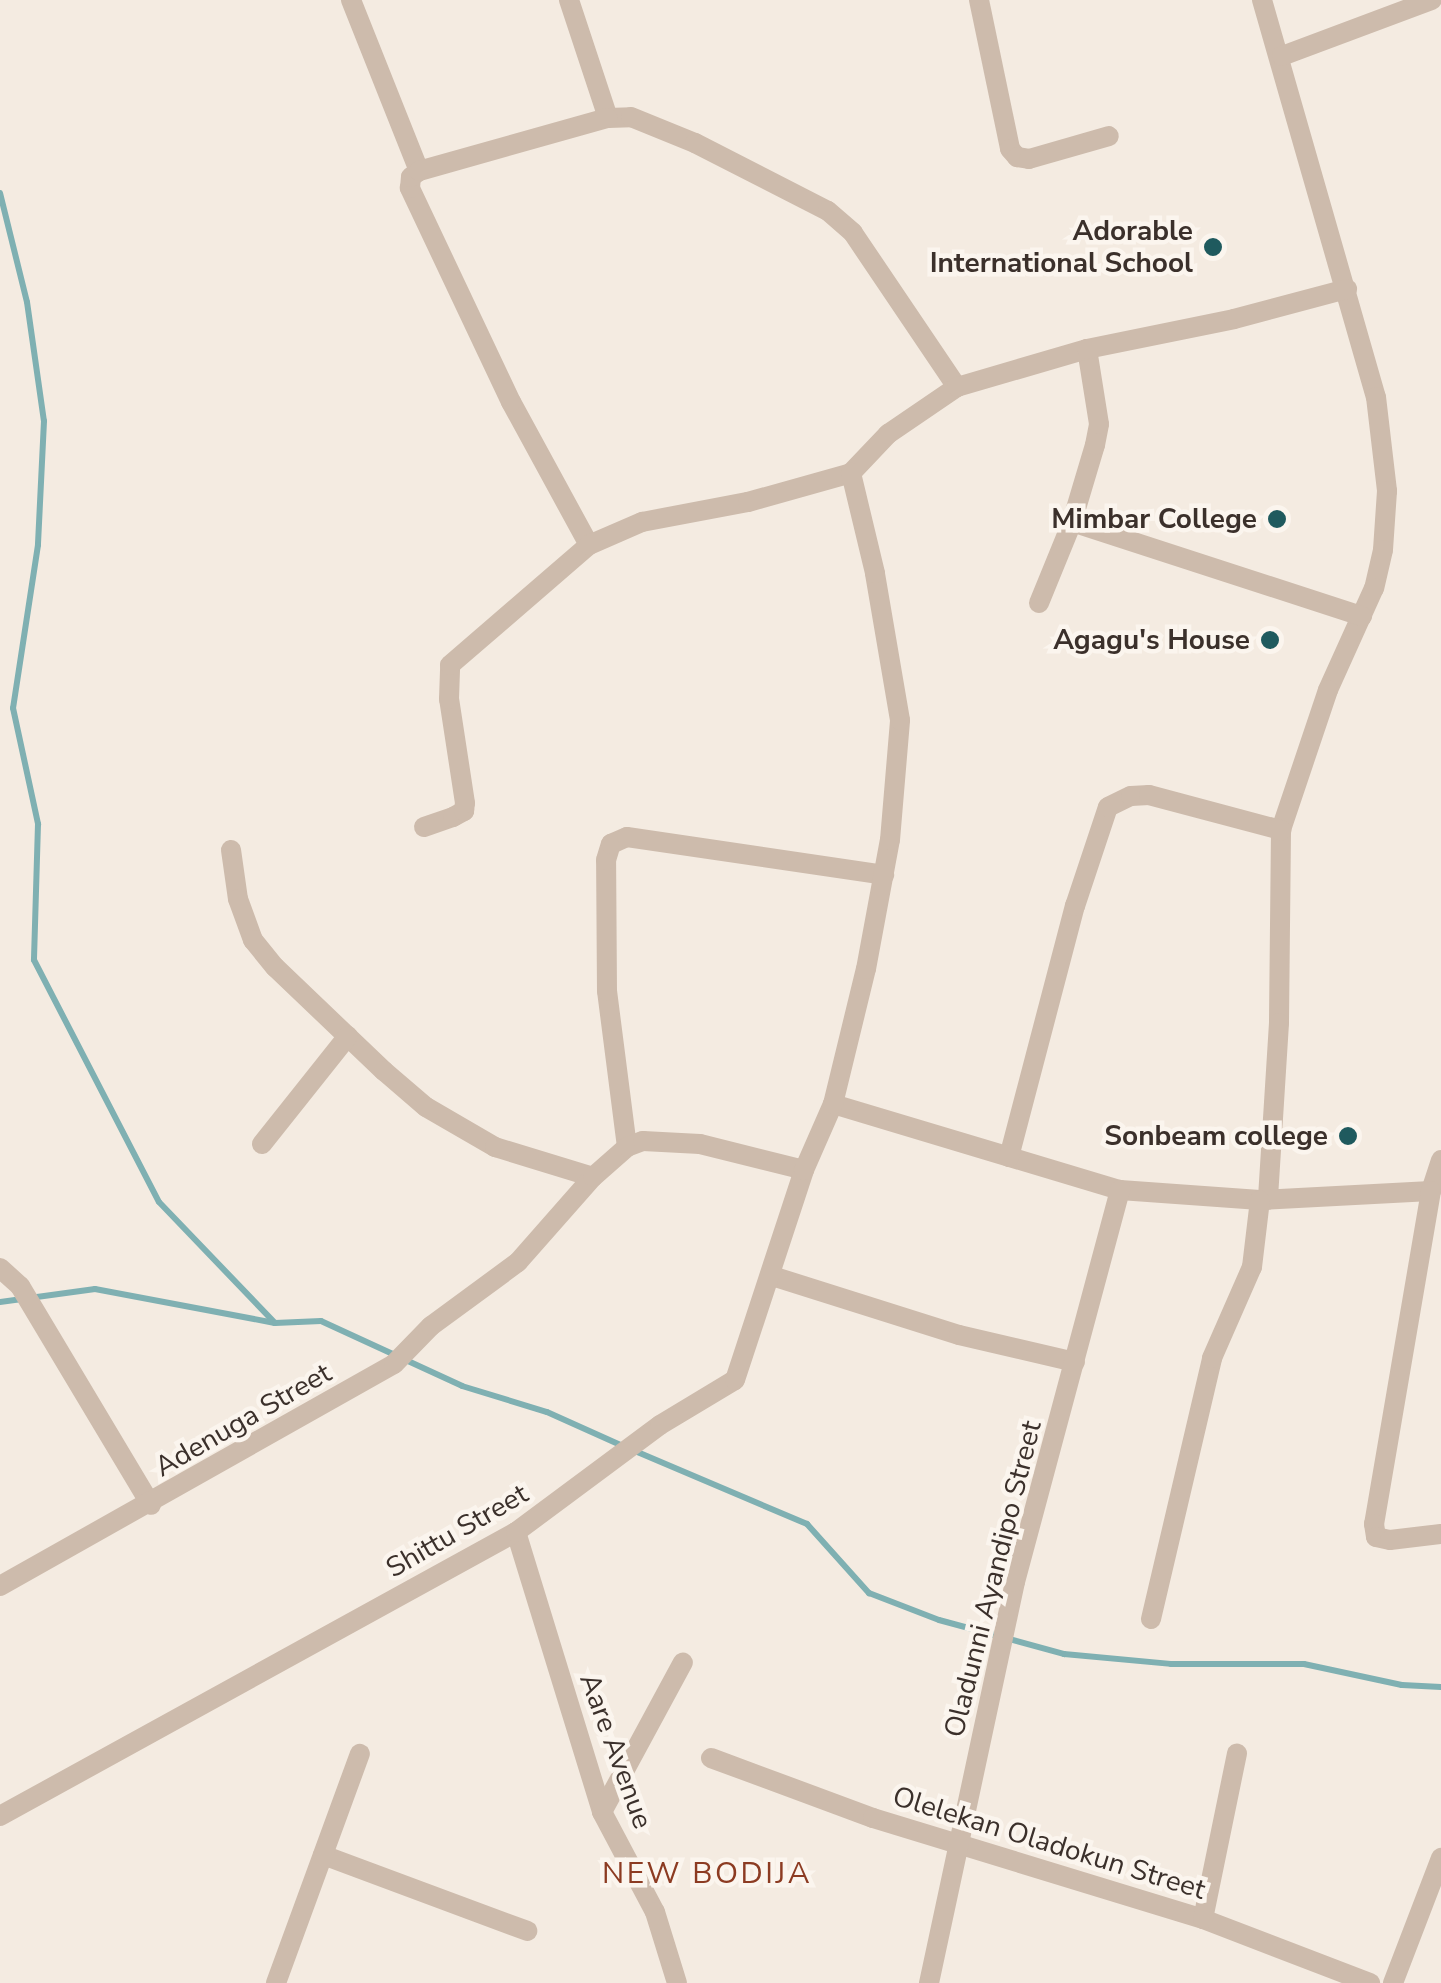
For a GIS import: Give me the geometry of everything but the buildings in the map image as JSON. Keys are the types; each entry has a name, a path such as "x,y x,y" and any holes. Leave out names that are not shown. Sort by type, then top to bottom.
{"street":[{"path":"351,0 419,171"},
{"path":"979,0 1010,148 1017,157 1029,159 1109,136"},
{"path":"1151,1619 1212,1358 1252,1268 1264,1200 1279,1023 1281,830 1310,738 1362,616 1383,550 1387,491 1376,397 1282,56 1262,0"},
{"path":"1282,56 1432,0"},
{"path":"574,1 608,118"},
{"path":"589,545 511,402 410,188 411,176 419,171 608,118 631,118 695,143 828,211 853,233 957,388"},
{"path":"424,826 464,811 466,803 449,699 450,664 589,545 616,530 642,522 748,502 851,473 888,434 957,388 1086,349 1234,319 1346,289"},
{"path":"1039,603 1072,522 1099,424 1086,349"},
{"name":"Shittu Street","path":"0,1816 516,1532 622,1457 660,1425 735,1380 804,1170 833,1104 884,875 900,720 875,573 851,473"},
{"path":"1072,522 1362,616"},
{"path":"1009,1157 1075,906 1108,807 1131,796 1149,795 1281,830"},
{"path":"804,1170 700,1144 643,1140 627,1146 606,990 606,860 611,844 627,836 884,875"},
{"path":"230,850 238,898 253,940 275,967 426,1107 495,1147 593,1177"},
{"path":"262,1144 348,1036"},
{"path":"833,1104 1120,1190 1264,1200 1431,1191"},
{"name":"Adenuga Street","path":"0,1586 394,1364 431,1326 518,1262 593,1177 627,1146"},
{"path":"1441,1160 1431,1191 1374,1524 1376,1537 1390,1540 1441,1534"},
{"name":"Oladunni Ayandipo Street","path":"929,1983 1000,1650 1120,1190"},
{"path":"0,1268 20,1286 150,1504"},
{"path":"772,1276 959,1335 1076,1362"},
{"name":"Aare Avenue","path":"516,1532 602,1812 655,1912 677,1983"},
{"path":"602,1812 683,1662"},
{"path":"1203,1919 1237,1753"},
{"path":"276,1983 360,1754"},
{"name":"Olelekan Oladokun Street","path":"711,1758 960,1845 1203,1919 1370,1983"},
{"path":"324,1855 527,1930"},
{"path":"1393,1983 1441,1858"}],"waterway":[{"path":"0,193 27,302 44,421 38,545 13,708 38,824 34,960 159,1202 274,1322"},
{"path":"0,1302 95,1289 275,1323 321,1321 462,1386 547,1412 623,1446"},
{"path":"635,1451 807,1524 869,1593 939,1620 1064,1654 1171,1664 1304,1664 1402,1685 1441,1687"}],"place":[{"name":"Adorable International School","path":"1213,247"},
{"name":"Mimbar College","path":"1277,519"},
{"name":"Agagu's House","path":"1270,640"},
{"name":"Sonbeam college","path":"1348,1136"}],"district":[{"name":"NEW BODIJA","path":"707,1874"}]}
